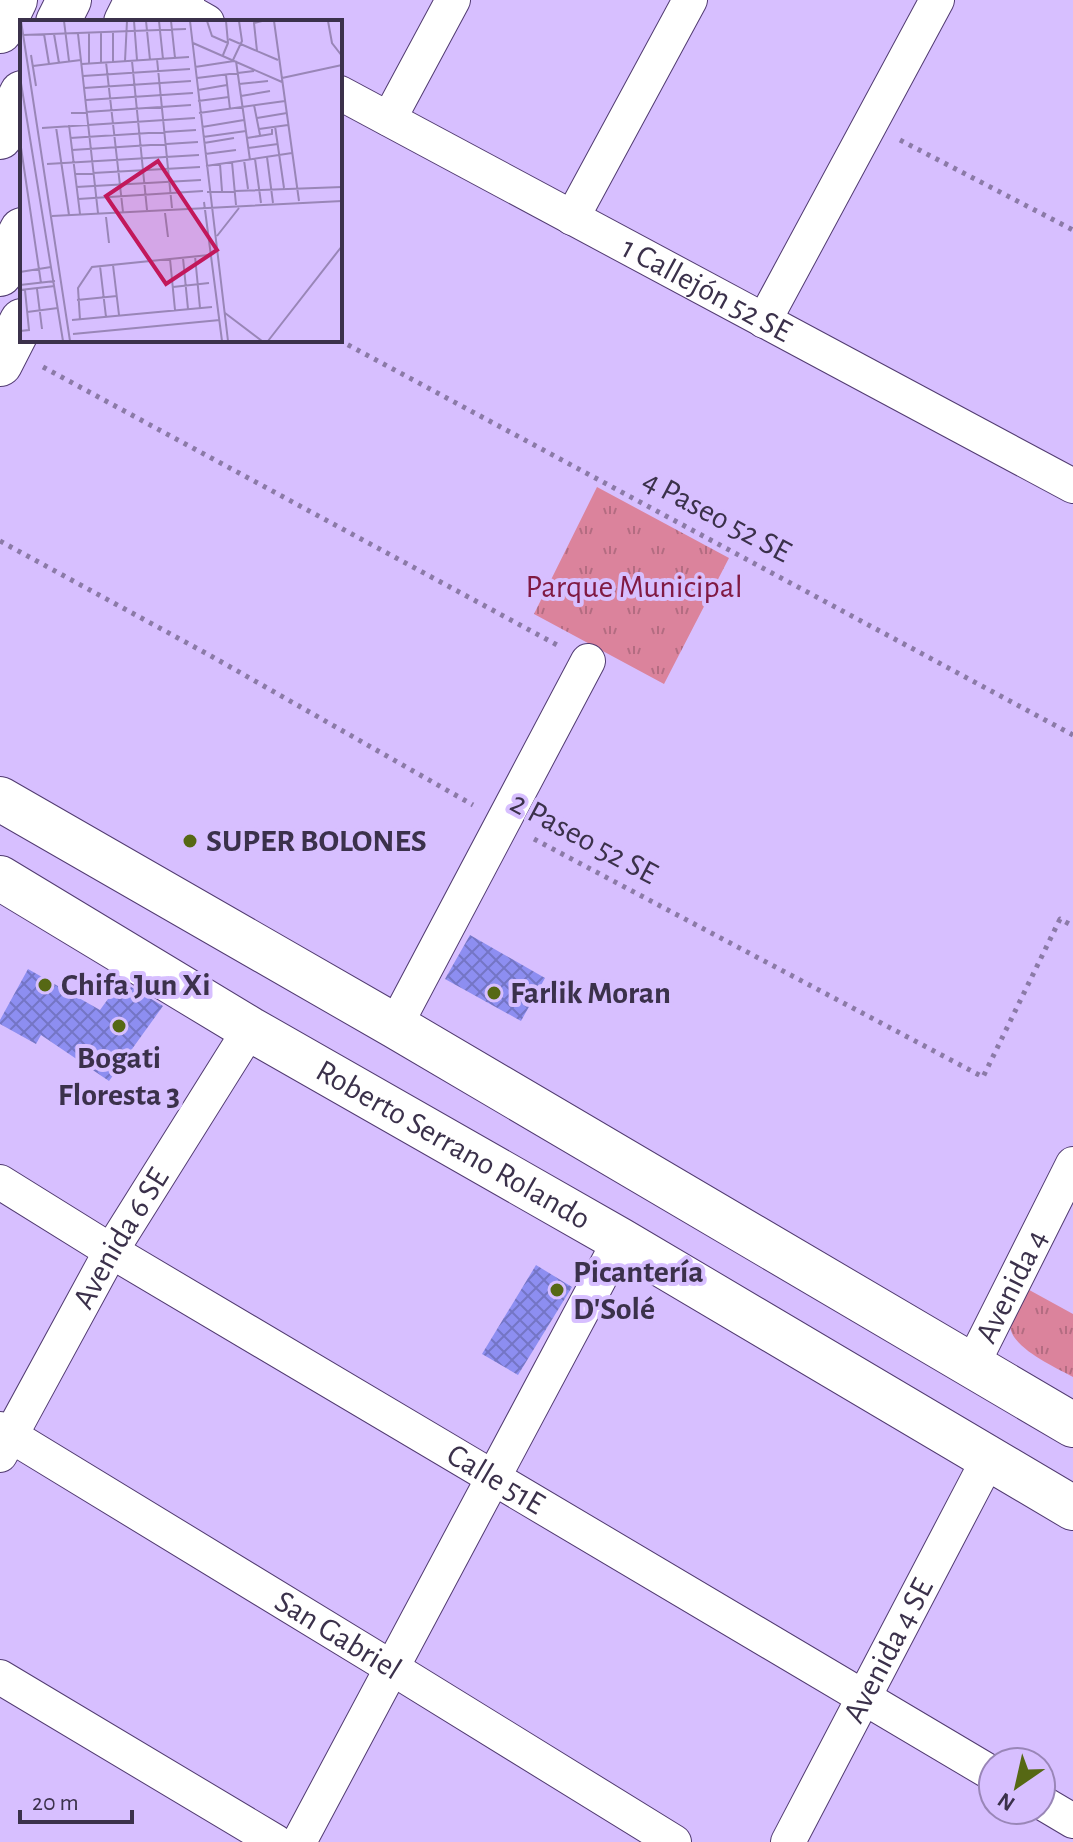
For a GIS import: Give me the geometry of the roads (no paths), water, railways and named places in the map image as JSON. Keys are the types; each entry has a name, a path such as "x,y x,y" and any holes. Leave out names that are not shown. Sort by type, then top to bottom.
{"main road":[{"path":"0,31 15,0"},
{"path":"59,20 69,0"},
{"path":"127,20 137,0"},
{"path":"0,137 20,97"},
{"path":"0,274 20,234"},
{"path":"0,799 395,1026 1073,1425"},
{"name":"Roberto Serrano Rolando","path":"0,878 250,1029 620,1240 1073,1508"}],"street":[{"path":"389,119 453,0"},
{"path":"572,218 690,0"},
{"path":"764,321 937,0"},
{"name":"1 Callejón 52 SE","path":"342,94 1073,486"},
{"path":"395,1026 588,661"},
{"name":"Avenida 6 SE","path":"4,1440 111,1251 250,1029"},
{"name":"Avenida 4","path":"972,1365 1073,1164"},
{"name":"Calle 51E","path":"0,1182 111,1251 977,1764"},
{"path":"299,1842 620,1240"},
{"name":"San Gabriel","path":"4,1440 392,1668 674,1842"},
{"name":"Avenida 4 SE","path":"788,1842 989,1458"},
{"path":"0,1677 276,1842"}],"place":[{"name":"SUPER BOLONES","path":"190,841"},
{"name":"Chifa Jun Xi","path":"45,985"},
{"name":"Farlik Moran","path":"494,993"},
{"name":"Bogati Floresta 3","path":"119,1026"},
{"name":"Picantería D'Solé","path":"557,1290"}],"park label":[{"name":"Parque Municipal","path":"634,587"}]}
